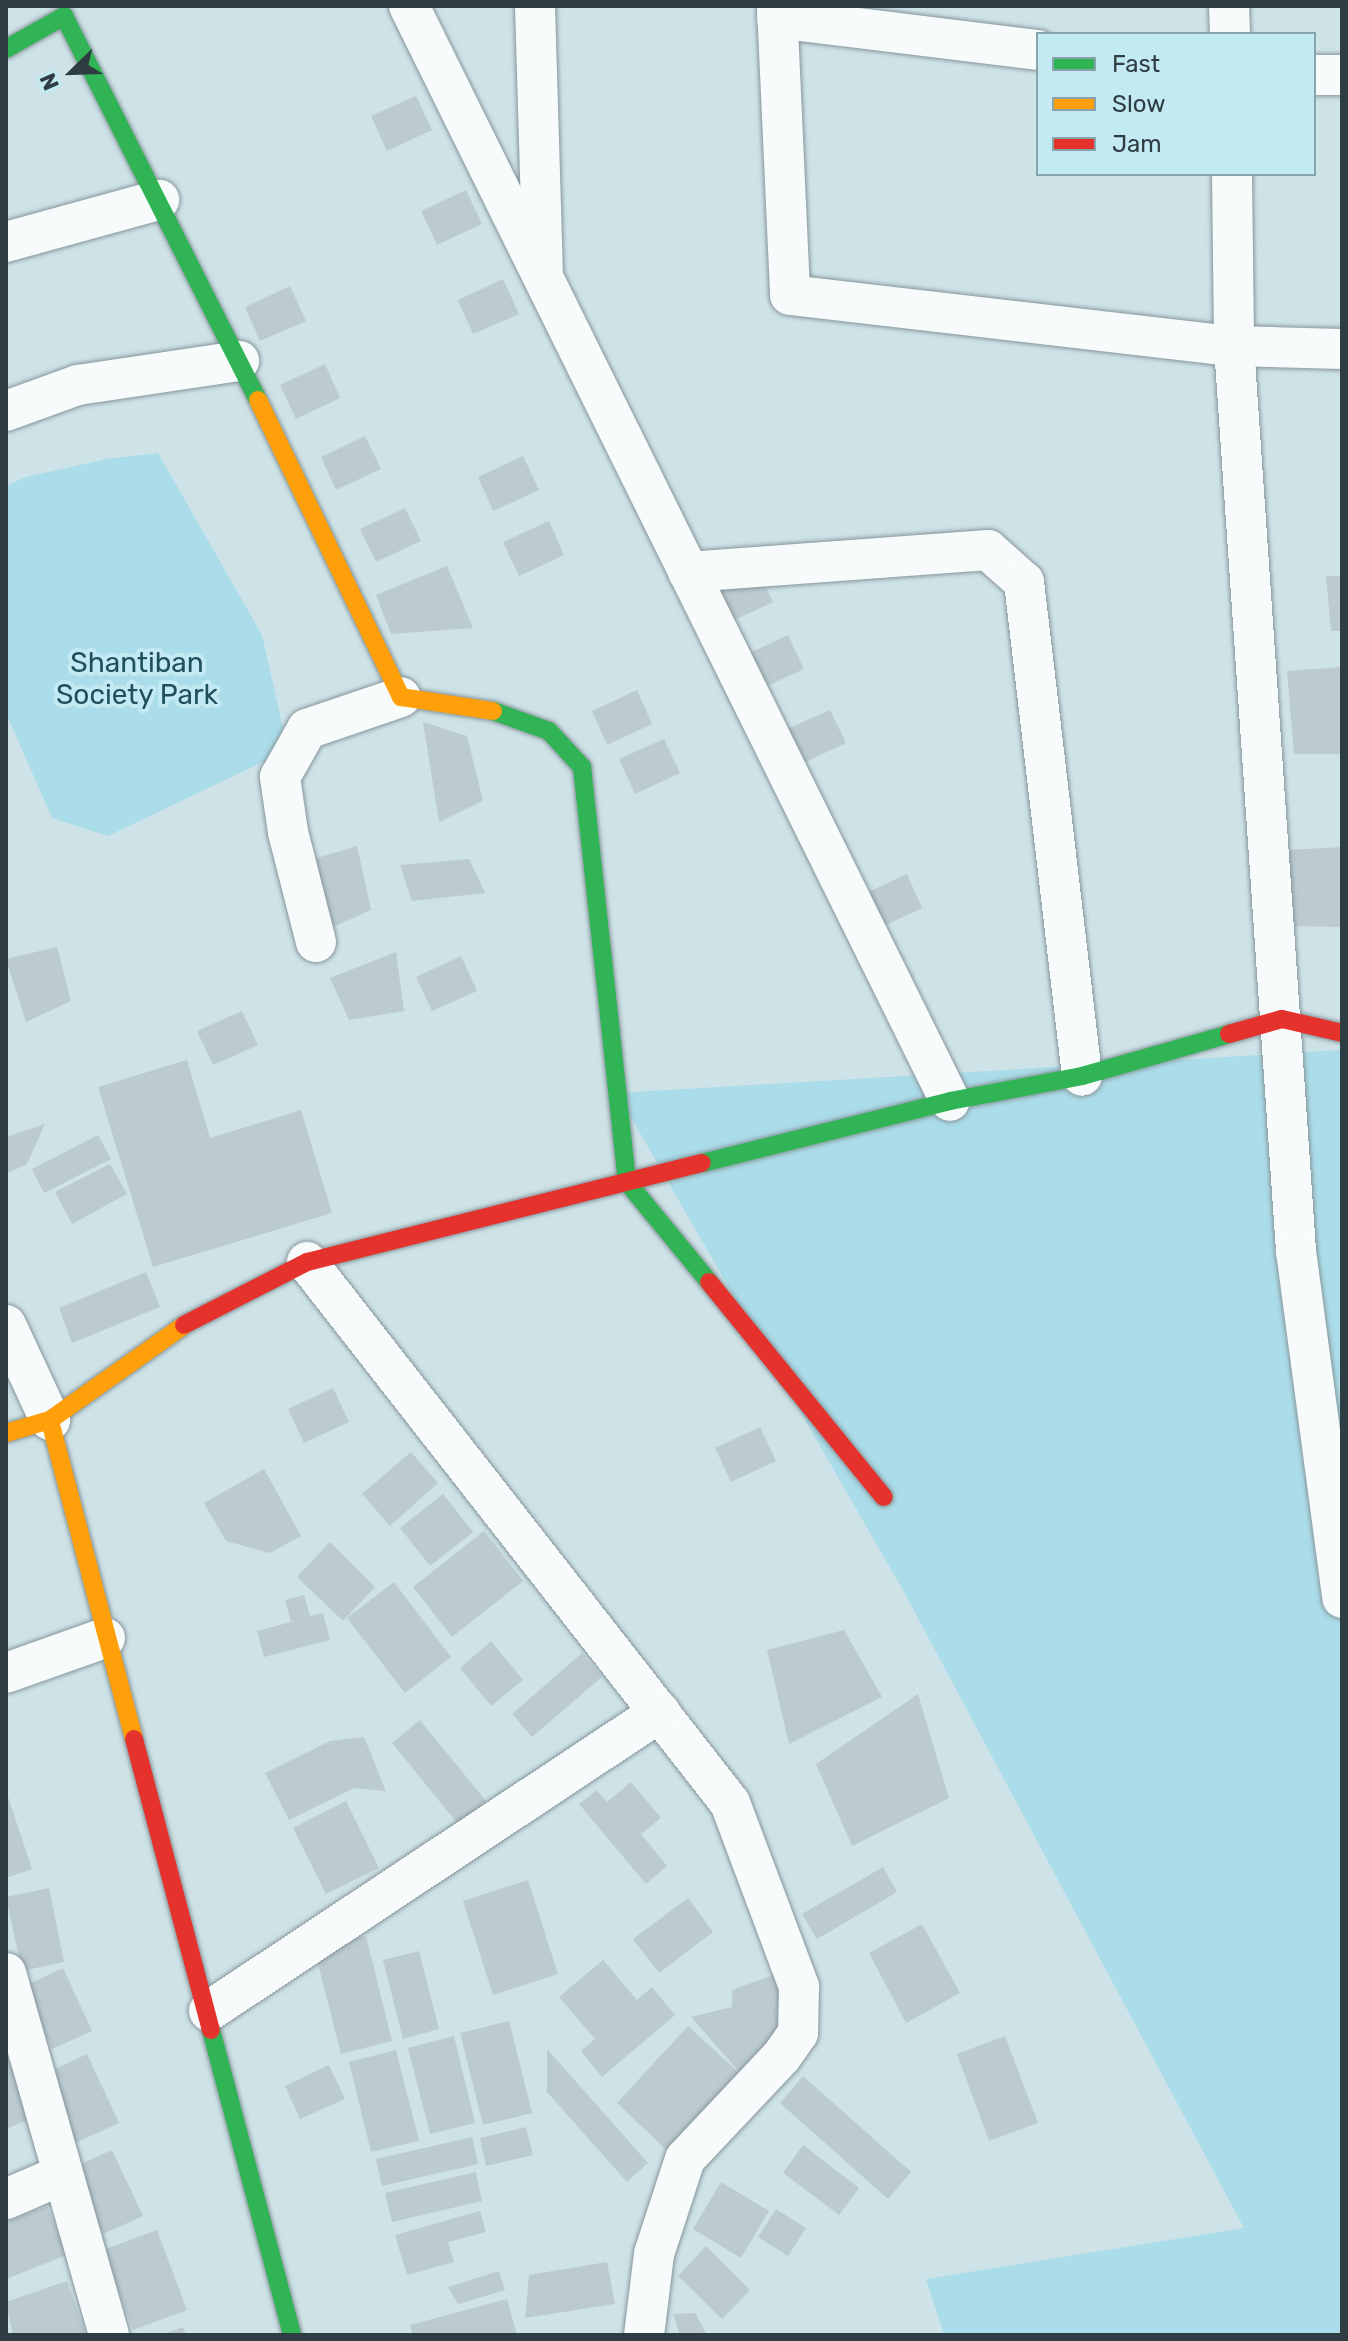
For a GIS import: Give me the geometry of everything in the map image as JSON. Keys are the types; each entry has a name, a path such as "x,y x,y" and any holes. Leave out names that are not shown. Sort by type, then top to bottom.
{"main road":[{"path":"6,49 64,16 239,361 401,697 499,712 549,731 582,767 627,1182 884,1497"},
{"path":"6,1433 50,1420 190,1321 307,1262 950,1101 1082,1076 1282,1019 1342,1033"},
{"path":"50,1420 105,1638 209,2011 292,2335"}],"street":[{"path":"409,6 543,283 950,1101"},
{"path":"535,6 543,283"},
{"path":"1229,6 1230,32"},
{"path":"1036,50 777,12 790,295 1234,346 1342,349"},
{"path":"1316,75 1342,75"},
{"path":"1232,176 1234,346 1296,1251 1342,1598"},
{"path":"6,242 159,200"},
{"path":"6,411 78,385 239,361"},
{"path":"688,572 988,550 1024,582 1082,1076"},
{"path":"316,942 288,832 280,777 307,729 401,697"},
{"path":"307,1262 730,1803 799,1987 798,2033 781,2057 685,2159 654,2254 644,2335"},
{"path":"6,1325 50,1420"},
{"path":"6,1673 105,1638"},
{"path":"209,2011 660,1712"},
{"path":"7,1978 109,2335"},
{"path":"6,2199 62,2175"}],"green space":[{"name":"Shantiban Society Park","path":"158,453 262,635 288,750 108,836 52,818 6,713 6,486 26,477 107,459"},
{"path":"1342,1050 1342,2335 944,2335 926,2279 1244,2228 904,1592 617,1093"}],"building":[{"path":"416,96 432,130 387,151 371,116"},
{"path":"466,190 482,224 437,245 421,211"},
{"path":"503,279 519,314 473,334 458,300"},
{"path":"290,286 306,321 260,341 245,307"},
{"path":"325,364 340,398 296,419 280,385"},
{"path":"365,436 381,469 336,490 321,457"},
{"path":"523,456 539,490 493,511 478,477"},
{"path":"405,508 421,541 376,562 360,529"},
{"path":"549,521 564,555 519,576 503,542"},
{"path":"447,566 473,628 391,634 376,595"},
{"path":"757,568 773,602 728,623 712,589"},
{"path":"1326,576 1342,576 1342,631 1331,631"},
{"path":"788,635 804,669 758,690 743,656"},
{"path":"1342,667 1342,754 1294,754 1287,671"},
{"path":"637,690 652,724 607,745 592,711"},
{"path":"830,710 846,743 801,764 785,730"},
{"path":"423,722 467,736 483,801 439,822"},
{"path":"664,739 680,773 635,794 619,759"},
{"path":"357,846 371,910 326,930 297,864"},
{"path":"1342,847 1342,927 1291,926 1287,850"},
{"path":"469,859 485,893 412,901 400,865"},
{"path":"907,874 922,908 877,929 862,895"},
{"path":"57,947 71,1001 26,1022 6,959"},
{"path":"396,952 404,1011 349,1020 330,978"},
{"path":"461,956 477,991 432,1011 416,977"},
{"path":"242,1011 258,1045 213,1065 197,1031"},
{"path":"187,1060 210,1138 301,1110 332,1213 153,1267 98,1087"},
{"path":"45,1124 27,1164 6,1174 6,1137"},
{"path":"98,1135 111,1159 44,1193 32,1169"},
{"path":"110,1164 127,1194 72,1224 55,1192"},
{"path":"146,1272 160,1307 72,1343 59,1308"},
{"path":"333,1388 349,1422 304,1443 288,1409"},
{"path":"760,1427 776,1461 731,1482 715,1448"},
{"path":"411,1452 438,1483 390,1526 362,1494"},
{"path":"264,1469 301,1536 270,1553 226,1541 204,1503"},
{"path":"443,1494 473,1532 430,1566 400,1528"},
{"path":"484,1531 523,1581 452,1637 413,1587"},
{"path":"330,1542 375,1587 343,1621 297,1577"},
{"path":"394,1582 451,1657 405,1693 347,1618"},
{"path":"304,1595 310,1616 323,1613 330,1640 264,1657 257,1631 291,1622 285,1600"},
{"path":"844,1630 882,1697 789,1744 767,1650"},
{"path":"491,1641 523,1680 491,1706 460,1668"},
{"path":"582,1653 602,1677 532,1737 512,1714"},
{"path":"918,1694 949,1798 852,1846 816,1764"},
{"path":"420,1720 486,1801 458,1824 392,1743"},
{"path":"364,1737 386,1791 354,1788 289,1820 265,1773 330,1741"},
{"path":"631,1782 661,1818 641,1834 667,1866 646,1884 579,1804 597,1790 607,1802"},
{"path":"6,1791 32,1869 6,1878"},
{"path":"346,1801 379,1868 326,1894 293,1828"},
{"path":"883,1867 897,1892 817,1939 802,1914"},
{"path":"528,1880 558,1974 493,1995 463,1901"},
{"path":"49,1888 64,1962 22,1971 6,1897"},
{"path":"688,1898 713,1932 659,1973 633,1939"},
{"path":"922,1924 960,1993 906,2023 869,1953"},
{"path":"366,1936 392,2041 341,2054 314,1948"},
{"path":"419,1951 439,2029 403,2039 383,1960"},
{"path":"603,1960 637,2000 652,1987 675,2015 602,2077 581,2051 595,2039 559,1997"},
{"path":"63,1968 92,2031 52,2049 23,1987"},
{"path":"773,1975 785,2012 767,2046 741,2074 691,2017 732,2007 732,1990"},
{"path":"509,2021 532,2113 483,2125 460,2033"},
{"path":"688,2026 749,2082 677,2160 617,2103"},
{"path":"454,2036 475,2123 430,2134 408,2048"},
{"path":"1005,2036 1038,2123 989,2141 957,2054"},
{"path":"547,2049 648,2163 627,2182 547,2092"},
{"path":"396,2050 419,2141 371,2152 349,2062"},
{"path":"6,2053 33,2118 6,2129"},
{"path":"87,2054 119,2123 75,2143 44,2074"},
{"path":"329,2065 345,2099 300,2119 285,2086"},
{"path":"803,2076 911,2172 888,2199 780,2103"},
{"path":"526,2127 533,2155 486,2166 480,2138"},
{"path":"472,2137 478,2164 382,2186 376,2159"},
{"path":"803,2145 859,2188 839,2215 783,2173"},
{"path":"112,2150 143,2216 103,2234 72,2168"},
{"path":"476,2172 482,2201 392,2222 385,2193"},
{"path":"721,2182 769,2211 741,2258 693,2229"},
{"path":"47,2206 67,2255 6,2279 6,2222"},
{"path":"776,2209 806,2228 788,2256 758,2237"},
{"path":"480,2211 486,2232 448,2242 454,2262 407,2275 395,2235"},
{"path":"157,2230 187,2310 133,2330 103,2250"},
{"path":"706,2246 750,2290 722,2319 678,2276"},
{"path":"607,2262 615,2304 525,2318 529,2275"},
{"path":"499,2271 505,2290 458,2304 448,2287"},
{"path":"67,2281 86,2335 13,2335 6,2302"},
{"path":"507,2299 517,2335 413,2335 410,2325"},
{"path":"695,2313 707,2335 680,2335 673,2314"},
{"path":"183,2327 186,2335 162,2335"}],"traffic: fast":[{"path":"6,49 64,16 258,400"},
{"path":"493,711 549,731 582,767 627,1182 709,1282"},
{"path":"702,1163 950,1101 1082,1076 1229,1034"},
{"path":"211,2030 292,2335"}],"traffic: slow":[{"path":"258,400 401,697 493,711"},
{"path":"134,1739 50,1420 184,1325"},
{"path":"6,1433 50,1420"}],"traffic: jam":[{"path":"1229,1034 1282,1019 1342,1033"},
{"path":"184,1325 307,1262 702,1163"},
{"path":"709,1282 884,1497"},
{"path":"134,1739 211,2030"}]}
